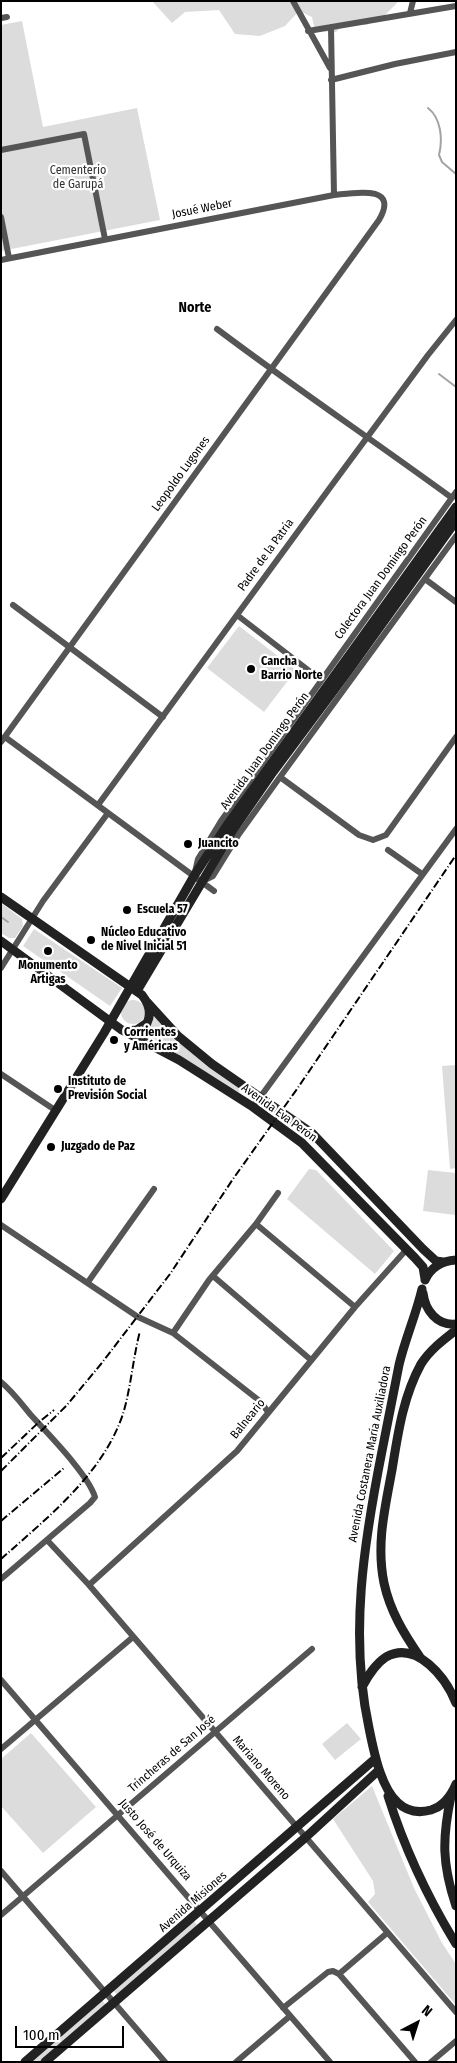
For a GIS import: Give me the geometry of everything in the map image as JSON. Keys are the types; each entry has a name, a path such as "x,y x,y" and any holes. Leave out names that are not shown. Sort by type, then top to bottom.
{"main road":[{"name":"Avenida Juan Domingo Perón","path":"1,1200 110,1021 133,989 267,768 454,499"},
{"name":"Avenida Juan Domingo Perón","path":"198,879 273,772 456,521"},
{"name":"Avenida Eva Perón","path":"1,897 133,989 178,1036 212,1064 313,1134 422,1249 436,1261 443,1262"},
{"name":"Avenida Eva Perón","path":"1,941 126,1032 179,1060 253,1107 314,1153 423,1267 425,1279"},
{"path":"126,1032 137,1030 147,1023 150,1018 147,1002"},
{"path":"425,1279 430,1270 443,1262 456,1260"},
{"name":"Avenida Costanera María Auxiliadora","path":"387,1791 375,1759 362,1687 359,1631 361,1585 368,1520 399,1365 425,1279"},
{"path":"422,1289 424,1302 430,1313 446,1323 456,1324"},
{"name":"Avenida Costanera María Auxiliadora","path":"456,1330 435,1347 422,1362 405,1401 380,1535 384,1581 389,1603 397,1621 420,1657 434,1669 447,1686 456,1703"},
{"path":"362,1687 375,1667 387,1656 398,1653 420,1657"},
{"name":"Avenida Misiones","path":"26,2062 298,1828 375,1759"},
{"name":"Avenida Misiones","path":"45,2062 306,1837 379,1770"},
{"path":"456,1784 451,1795 444,1850 447,1880 456,1906"},
{"path":"387,1791 401,1807 418,1811 430,1810 440,1806 451,1795"},
{"path":"387,1791 398,1828 412,1860 456,1944"}],"street":[{"path":"293,1 331,70"},
{"path":"410,13 413,1"},
{"path":"308,31 456,6"},
{"path":"331,27 334,195"},
{"path":"331,80 395,64 456,52"},
{"path":"1,150 84,134 105,239"},
{"name":"Josué Weber","path":"1,260 334,195 366,191 380,196 385,202 385,209 379,220"},
{"path":"1,217 10,258"},
{"name":"Leopoldo Lugones","path":"3,739 379,220"},
{"name":"Padre de la Patria","path":"98,805 368,436 456,320"},
{"path":"217,329 454,499"},
{"name":"Colectora Juan Domingo Perón","path":"198,879 198,859 221,821 321,680 454,499"},
{"path":"198,879 213,876 239,834 456,536"},
{"path":"425,579 456,602"},
{"path":"13,605 163,717"},
{"path":"237,615 321,680"},
{"path":"280,777 359,835 373,840 386,835 456,737"},
{"path":"3,739 98,805 214,891"},
{"path":"1,968 43,901 108,813"},
{"path":"253,1107 258,1097 456,829"},
{"path":"388,850 422,874"},
{"path":"1,1074 55,1110"},
{"path":"88,1282 154,1189"},
{"path":"173,1333 213,1276 256,1224 278,1193"},
{"path":"256,1224 355,1307"},
{"path":"1,1225 88,1282 138,1318 173,1333 261,1402 268,1412"},
{"name":"Balneario","path":"89,1585 237,1452 355,1307 406,1249"},
{"path":"213,1276 311,1360"},
{"path":"1,1579 95,1497 85,1478 2,1384"},
{"name":"Mariano Moreno","path":"47,1540 89,1585 456,2012"},
{"path":"1,1749 133,1637"},
{"name":"Trincheras de San José","path":"1,1915 312,1649"},
{"name":"Justo José de Urquiza","path":"1,1680 330,2062"},
{"path":"1,1871 165,2062"},
{"path":"339,1974 387,1932"},
{"path":"283,2008 328,1972 333,1971 339,1974 415,2062"},
{"path":"236,2062 290,2016"},
{"path":"431,2062 456,2042"}],"green space":[{"path":"152,1 399,1 386,14 367,25 345,23 336,32 315,31 312,17 299,11 285,26 260,36 235,34 219,10 185,12 172,23"},
{"name":"Cementerio de Garupá","path":"22,21 43,127 137,108 160,220 1,251 1,25"},
{"name":"Cancha Barrio Norte","path":"239,626 296,670 264,712 207,668"},
{"path":"1,903 22,919 23,926 15,938 9,938 1,933"},
{"path":"34,929 122,988 110,1006 23,946"},
{"path":"133,1000 141,1004 145,1012 141,1020 133,1024 125,1020 121,1012 125,1004"},
{"path":"153,1016 240,1089 240,1092 142,1032 147,1029"},
{"path":"456,1065 456,1168 450,1169 442,1066"},
{"path":"309,1169 316,1170 394,1251 375,1274 287,1199"},
{"path":"428,1170 456,1173 456,1215 423,1211"},
{"path":"347,1723 361,1739 335,1760 322,1744"},
{"path":"31,1733 96,1807 43,1853 1,1806 1,1759"},
{"path":"372,1786 414,1888 442,1943 456,1964 456,2005 368,1902 375,1894 373,1881 333,1819"},
{"path":"193,1920 197,1925 117,1995 113,1990"},
{"path":"102,2000 106,2005 41,2062 31,2062"}],"waterway":[{"path":"428,108 436,117 440,129 439,155 442,162 456,174"},
{"path":"439,374 456,387"},
{"path":"1,917 8,922"}],"railway":[{"path":"1,1471 67,1405 170,1274 233,1179 297,1089 456,855"},
{"path":"1,1559 72,1494 102,1456 114,1436 123,1414 140,1331"},
{"path":"1,1458 54,1410"},
{"path":"1,1521 64,1468"}],"place":[{"name":"Cancha Barrio Norte","path":"251,669"},
{"name":"Juancito","path":"188,844"},
{"name":"Escuela 57","path":"127,910"},
{"name":"Núcleo Educativo de Nivel Inicial 51","path":"91,940"},
{"name":"Monumento Artigas","path":"48,951"},
{"name":"Corrientes y Américas","path":"114,1040"},
{"name":"Instituto de Previsión Social","path":"58,1089"},
{"name":"Juzgado de Paz","path":"51,1147"}],"district":[{"name":"Norte","path":"195,308"}]}
